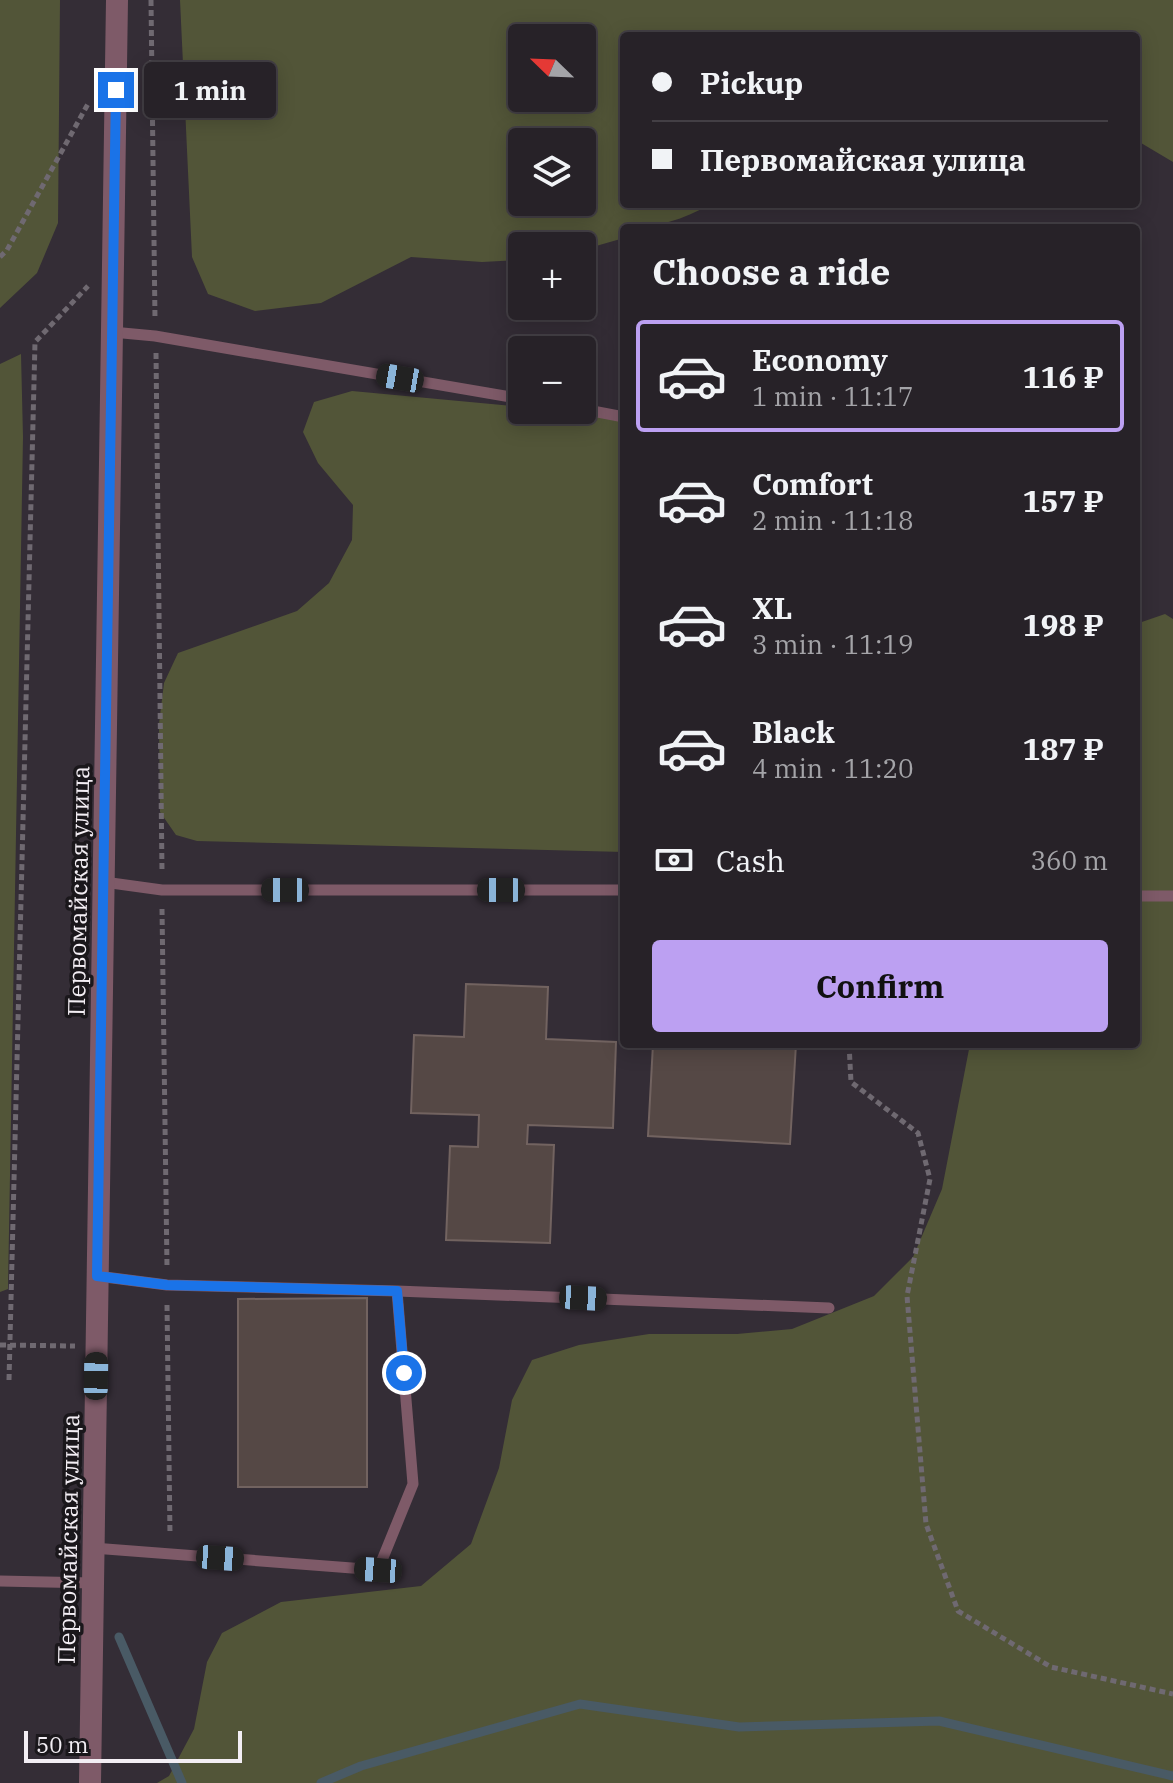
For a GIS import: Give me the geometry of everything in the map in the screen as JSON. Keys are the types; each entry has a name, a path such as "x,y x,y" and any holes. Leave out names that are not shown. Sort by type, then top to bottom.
{"street":[{"name":"Первомайская улица","path":"90,1783 117,0"}],"lane":[{"path":"112,332 155,336 508,397"},
{"path":"596,412 620,416"},
{"path":"104,882 162,890 620,890"},
{"path":"1140,896 1173,896"},
{"path":"97,1276 167,1285 829,1308"},
{"path":"93,1548 378,1570 413,1484 397,1291"},
{"path":"0,1581 93,1583"}],"path":[{"path":"151,0 170,1535"},
{"path":"0,257 7,250 95,92"},
{"path":"9,1380 35,342 114,262"},
{"path":"849,1048 851,1082 918,1133 930,1179 907,1296 926,1524 958,1611 1051,1667 1173,1694"},
{"path":"0,1345 97,1347"}],"green space":[{"path":"0,0 60,0 58,223 37,273 0,308"},
{"path":"180,0 1173,0 1173,162 1140,142 1140,32 620,32 620,208 703,208 668,222 620,224 620,239 596,246 596,232 508,232 508,261 411,257 321,303 255,311 208,294 192,257"},
{"path":"21,354 23,437 8,1289 0,1292 0,364"},
{"path":"352,391 508,406 508,424 596,424 596,414 620,417 620,852 197,841 176,835 160,812 159,724 164,683 178,653 297,611 329,583 352,540 353,505 318,463 303,432 314,402"},
{"path":"1165,614 1173,619 1173,1783 157,1783 169,1776 194,1729 207,1662 222,1633 281,1602 421,1586 471,1544 499,1468 512,1400 532,1360 579,1345 649,1334 737,1334 792,1329 874,1296 913,1257 942,1189 969,1048 1140,1048 1140,623"}],"building":[{"path":"466,984 548,987 546,1039 616,1042 613,1128 528,1125 527,1144 554,1145 550,1243 446,1240 450,1146 478,1147 479,1115 411,1113 414,1035 464,1037"},
{"path":"653,1048 796,1048 790,1144 648,1136"},
{"path":"367,1298 367,1487 238,1487 238,1299"}],"waterway":[{"path":"119,1637 182,1783"},
{"path":"321,1783 361,1766 580,1704 739,1727 939,1721 1173,1776"}],"route":[{"path":"116,90 97,1276 167,1285 397,1291 404,1373"}]}
